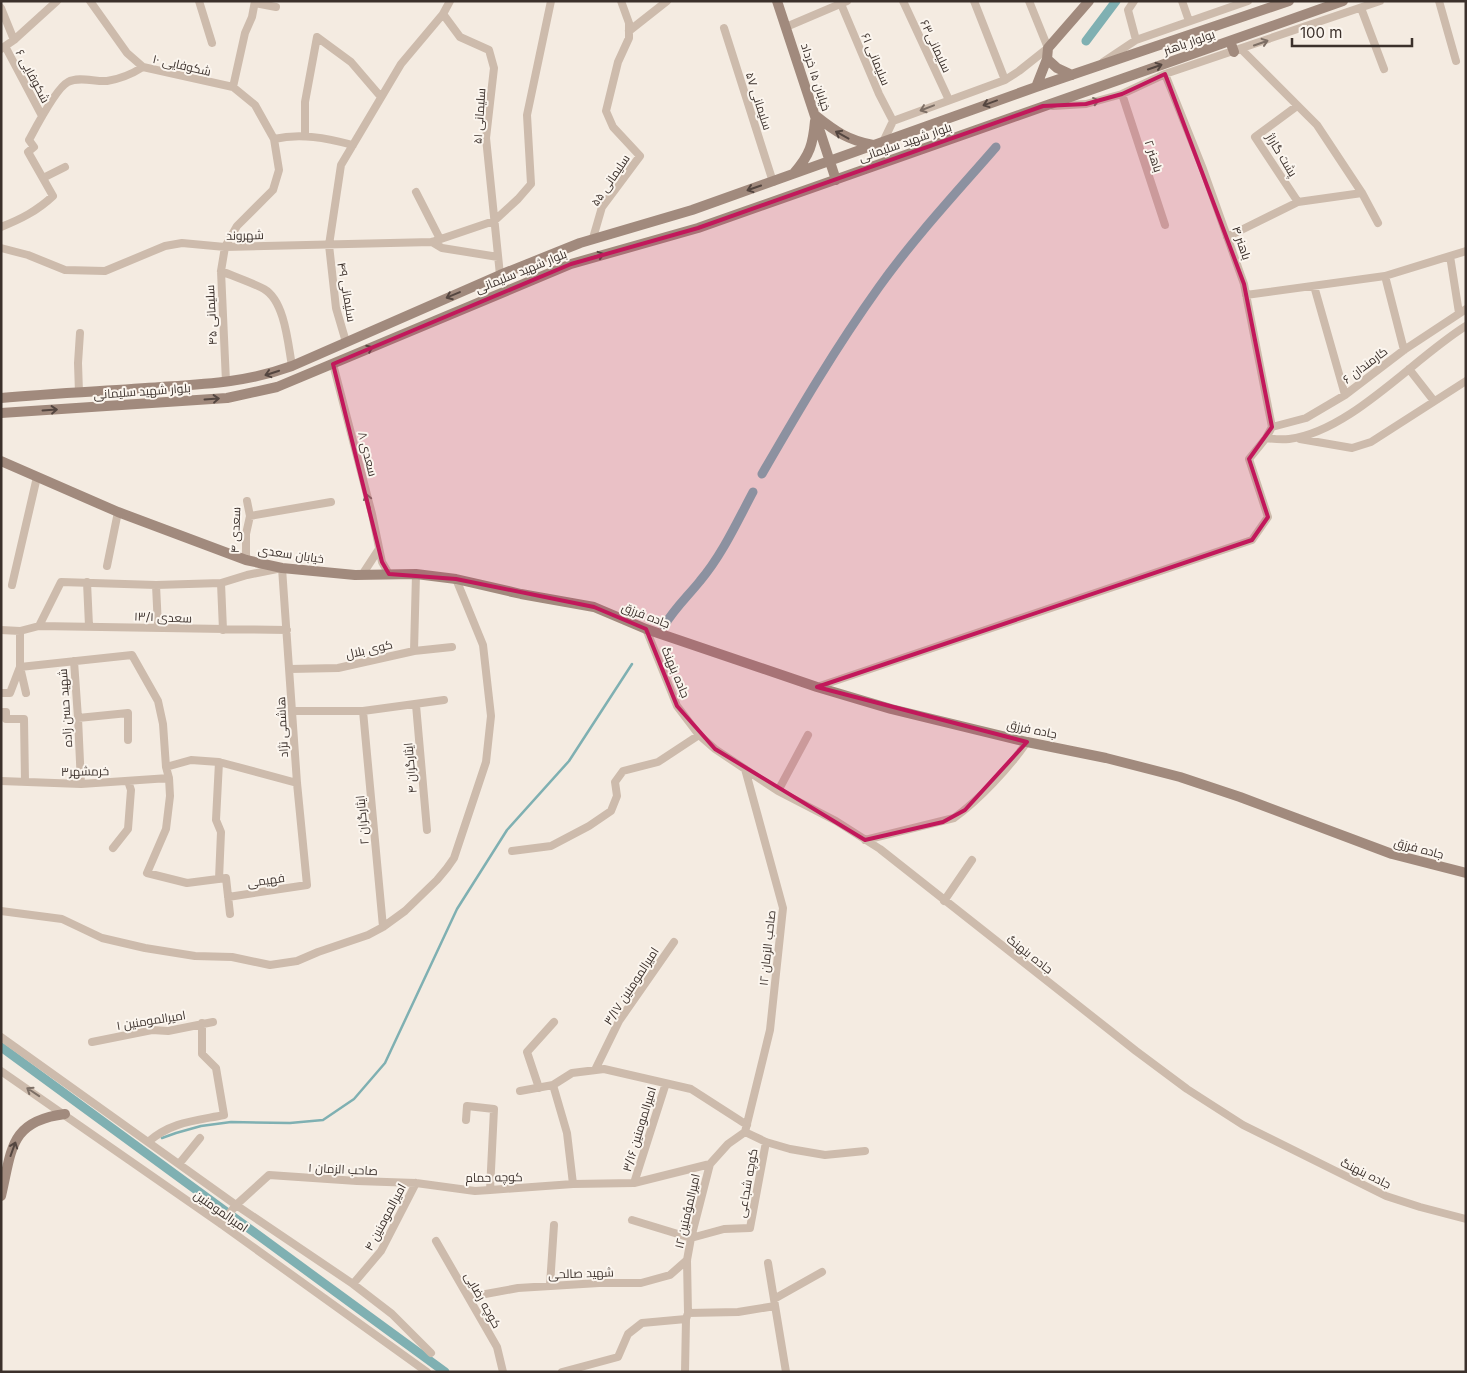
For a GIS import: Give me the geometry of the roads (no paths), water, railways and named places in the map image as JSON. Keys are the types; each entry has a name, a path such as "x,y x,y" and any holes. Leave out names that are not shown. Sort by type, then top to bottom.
{"main road":[{"name":"خیابان ۱۵ خرداد","path":"777,1 836,180"},
{"path":"1036,87 1047,59 1048,48 1089,1"},
{"path":"1295,1 1296,8 1302,15"},
{"name":"بولوار باهنر","path":"1043,106 1343,1"},
{"path":"1285,3 1287,20"},
{"name":"بولوار باهنر","path":"1036,87 1285,3"},
{"path":"1230,41 1237,51"},
{"path":"1047,59 1057,68 1072,75"},
{"name":"بلوار شهید سلیمانی","path":"1,398 226,382 262,376 292,366 500,275 593,238 692,210 1036,87"},
{"name":"بلوار شهید سلیمانی","path":"1,413 240,396 277,387 571,264 698,228 1043,106"},
{"path":"815,115 834,131 848,139 879,143"},
{"path":"792,175 810,152 814,136 815,115"},
{"path":"392,322 398,337"},
{"name":"خیابان سعدی","path":"1,462 118,512 246,560 282,568 362,575 416,574 456,579 521,594 594,607"},
{"name":"جاده فرزق","path":"594,607 646,629 817,688 891,709 1027,742 1106,758 1180,777 1240,797 1392,854 1466,873"},
{"path":"1,1196 12,1148 21,1132 34,1122 48,1116 65,1114"}],"street":[{"path":"3,48 56,1"},
{"name":"شکوفایی ۱۰","path":"90,1 127,53 144,68 233,87 255,105 274,139"},
{"path":"200,1 212,43"},
{"name":"سلیمانی ۴۹","path":"346,342 336,308 328,245 341,166 401,64 443,14 450,1"},
{"path":"494,221 518,199 530,184 527,116 551,1"},
{"path":"621,1 629,23 629,31"},
{"path":"629,31 667,1"},
{"name":"سلیمانی۶۳","path":"903,1 949,100"},
{"path":"974,1 1005,80"},
{"path":"879,143 893,121 1005,80 1048,48 1029,1"},
{"path":"1134,1 1128,10 1136,40"},
{"path":"1182,1 1189,21"},
{"path":"1095,67 1136,40 1248,1"},
{"path":"1043,106 1086,104 1122,94 1165,74 1380,1"},
{"path":"1439,1 1456,60"},
{"path":"233,87 245,33 252,17 255,2 276,7"},
{"path":"786,27 845,2"},
{"name":"سلیمانی ۶۱","path":"845,2 879,94 893,121"},
{"path":"1,8 14,40"},
{"path":"1362,8 1384,69"},
{"name":"سلیمانی ۵۱","path":"443,14 460,37 489,50 494,68 486,138 500,275"},
{"name":"سلیمانی ۵۷","path":"724,28 773,182"},
{"name":"سلیمانی ۵۵","path":"593,238 602,208 640,156 613,127 606,111 618,62 629,38 629,31"},
{"path":"305,136 305,102 317,37 351,62 381,97"},
{"name":"شکوفایی ۶","path":"3,48 42,116"},
{"path":"1237,51 1317,125 1362,193 1378,223"},
{"path":"1,227 22,219 41,207 52,196 28,152 34,147 29,140 42,116 67,82 77,80 113,80 133,74 144,68"},
{"name":"باهنر ۴","path":"1165,74 1204,168 1244,284 1272,427"},
{"name":"باهنر ۲","path":"1122,94 1164,226"},
{"name":"پشت گاراژ","path":"1297,106 1255,137 1298,202"},
{"path":"274,139 290,136 325,137 353,145"},
{"name":"سلیمانی ۴۵","path":"226,382 221,272 226,247 236,226 273,190 278,170 274,139"},
{"path":"43,178 65,167"},
{"path":"416,192 436,240 442,248 498,258"},
{"path":"1227,236 1298,202 1362,193"},
{"name":"شهروند","path":"1,248 28,255 66,270 104,271 164,246 182,244 226,247 328,245 436,240 494,221"},
{"path":"1246,295 1385,276 1466,251"},
{"path":"1450,256 1462,311"},
{"path":"221,272 265,290 277,303 282,315 292,366"},
{"path":"1385,276 1404,350"},
{"path":"1314,286 1345,395"},
{"name":"کارمندان ۶","path":"1272,427 1306,418 1345,395 1404,350 1462,311"},
{"path":"1266,438 1288,440 1310,435 1342,420 1466,326"},
{"path":"79,393 80,333"},
{"name":"سعدی ۸","path":"333,364 372,514 382,562 389,574"},
{"path":"1409,369 1434,401"},
{"path":"1295,438 1352,448 1370,442 1466,381"},
{"path":"817,688 1252,540 1268,517 1249,459 1266,438 1272,427"},
{"path":"12,585 37,477"},
{"name":"سعدی ۴","path":"246,560 246,534 250,516 248,501"},
{"path":"250,516 332,502"},
{"path":"107,566 118,512"},
{"path":"362,575 379,549"},
{"path":"39,626 61,582 156,585 221,583 247,575 282,568"},
{"name":"هاشمی نژاد","path":"282,568 297,783 307,886"},
{"path":"414,651 416,574"},
{"path":"1,911 62,919 102,938 145,948 195,956 232,957 270,964 297,961 368,935 384,927 405,911 448,868 454,858 486,762 492,716 483,645 456,579"},
{"path":"87,582 89,626"},
{"path":"221,583 223,630"},
{"path":"156,585 158,627"},
{"name":"سعدی ۱۳/۱","path":"1,630 20,631 39,626 89,626 287,630"},
{"name":"جاده بنهنگ","path":"646,629 677,706 699,735 715,749 778,790 836,821 887,855 1186,1089 1243,1125 1386,1196 1466,1219"},
{"path":"20,631 20,666 26,693"},
{"name":"کوی بلال","path":"290,670 338,668 414,651 452,647"},
{"path":"20,666 132,655 158,701 163,724 166,767 169,778 170,796 166,828 146,873 187,884 223,878"},
{"name":"شهید حسن زاده","path":"74,661 81,784"},
{"path":"1,693 10,693 20,666"},
{"path":"292,711 363,711 444,700"},
{"name":"ایثارگران ۴","path":"416,705 427,830"},
{"name":"ایثارگران ۲","path":"363,711 384,927"},
{"path":"1,712 6,712 6,719 24,719 24,781"},
{"path":"78,718 128,713 128,740"},
{"path":"512,851 551,846 589,826 611,811 618,796 615,782 623,771 658,762 699,735"},
{"path":"778,790 808,735"},
{"path":"865,840 907,828 943,822 954,818 965,810 1010,763 1027,742"},
{"path":"166,767 191,760 219,762 297,783"},
{"path":"219,762 216,820 221,832 223,878 230,914"},
{"name":"صاحب الزمان ۱۲","path":"745,769 783,908 770,1030 746,1128"},
{"name":"خرمشهر۳","path":"1,781 81,784 169,778"},
{"path":"113,848 128,829 131,790 128,781"},
{"path":"944,901 972,860"},
{"name":"فهیمی","path":"228,897 307,886"},
{"name":"امیرالمومنین ۳/۱۷","path":"595,1070 619,1021 674,942"},
{"name":"امیرالمومنین ۱","path":"92,1042 152,1030 168,1031 213,1022"},
{"path":"539,1088 527,1052 554,1022"},
{"path":"148,1142 165,1129 188,1122 224,1115 216,1068 202,1054 202,1023"},
{"path":"1,1038 236,1205 353,1284 392,1314 431,1353"},
{"path":"520,1091 553,1085 572,1073 604,1069 691,1089 766,1142 790,1149 825,1154 865,1151"},
{"name":"امیرالمومنین","path":"1,1070 221,1224 427,1372"},
{"name":"امیرالمومنین ۳/۱۶","path":"634,1183 666,1083"},
{"path":"553,1085 567,1133 573,1184 634,1183 710,1164"},
{"path":"466,1120 467,1106 494,1108 490,1190"},
{"name":"امیرالمؤمنین ۱۲","path":"685,1372 687,1260 691,1238 710,1164 746,1128"},
{"path":"179,1164 200,1138"},
{"name":"کوچه شجاعی","path":"691,1238 724,1229 750,1228 766,1142"},
{"name":"صاحب الزمان ۱","path":"236,1205 269,1175 416,1183"},
{"name":"کوچه حمام","path":"416,1183 475,1191 573,1184"},
{"name":"امیرالمومنین ۴","path":"353,1284 382,1252 416,1183"},
{"path":"221,1224 236,1205"},
{"path":"632,1220 691,1238"},
{"path":"550,1285 554,1225"},
{"name":"کوچه رضایی","path":"436,1241 497,1347 503,1372"},
{"name":"شهید صالحی","path":"469,1297 518,1288 550,1285 641,1283 670,1276 687,1260"},
{"path":"768,1263 786,1372"},
{"path":"562,1372 618,1356 628,1334 642,1323 687,1316 738,1312 774,1302 822,1272"}],"waterway":[{"path":"1086,41 1116,1"},
{"path":"762,474 833,356 879,287 921,233 996,147"},
{"path":"664,626 708,571 729,538 753,492"},
{"path":"162,1138 201,1126 231,1122 290,1123 323,1120 354,1099 385,1063 457,909 507,830 569,761 632,664"},
{"path":"1,1047 445,1372"}]}
